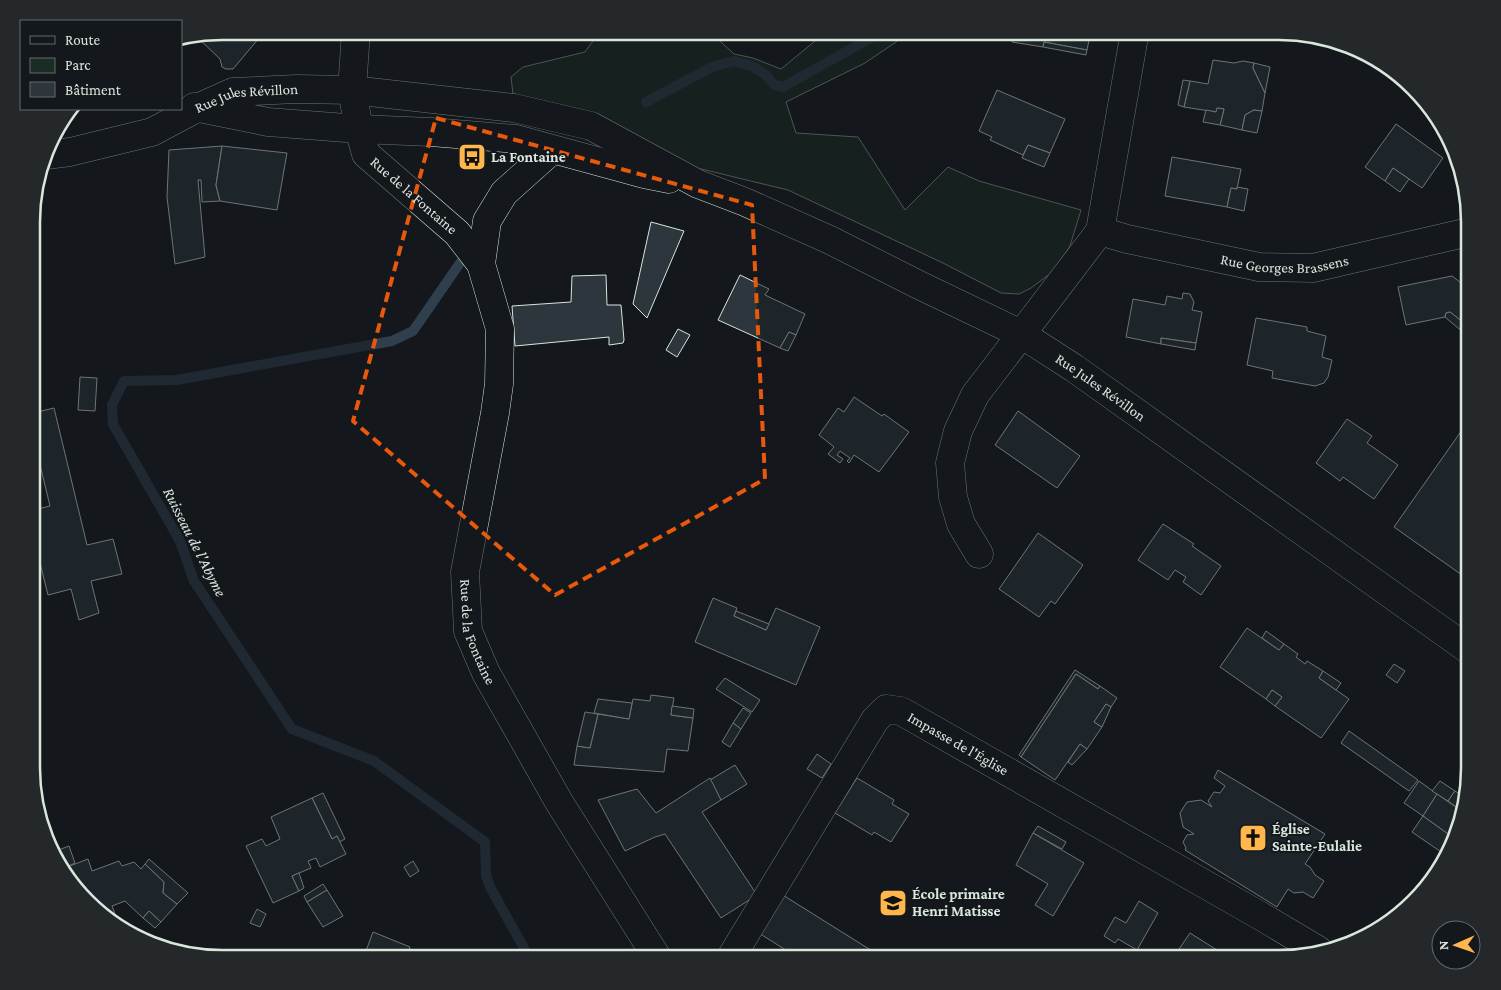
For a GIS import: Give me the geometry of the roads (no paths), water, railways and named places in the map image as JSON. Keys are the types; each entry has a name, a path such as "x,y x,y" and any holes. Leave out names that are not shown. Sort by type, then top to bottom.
{"street":[{"name":"Rue de la Fontaine","path":"355,40 352,90 358,129 366,154 457,232 481,264 500,329 500,384 465,572 468,630 486,673 559,802 652,950"},
{"path":"979,554 961,524 953,497 950,463 958,431 975,395 1100,231 1133,40"},
{"name":"Rue Jules Révillon","path":"189,105 233,92 296,89 352,90 514,108 591,126 698,184 745,202 830,240 1021,334 1074,368 1461,644"},
{"name":"Rue Jules Révillon","path":"189,105 268,122 516,139 644,174 698,184"},
{"path":"53,154 70,152 152,132 189,105"},
{"name":"Rue de la Fontaine","path":"481,264 487,221 504,193 552,150"},
{"name":"Rue Georges Brassens","path":"1100,231 1127,239 1259,267 1313,268 1461,234"},
{"name":"Impasse de l'Église","path":"735,950 875,720 886,709 901,711 1313,947"}],"waterway":[{"name":"Ruisseau de l'Abyme","path":"646,102 712,67 734,61 752,66 766,75 774,85 783,87 867,40"},
{"name":"Ruisseau de l'Abyme","path":"460,263 413,331 392,341 177,380 124,381 112,405 113,424 180,541 194,581 292,729 374,761 485,842 486,875 490,887 525,950"}],"place":[{"name":"La Fontaine","path":"472,157"},
{"name":"Église Sainte-Eulalie","path":"1253,838"},
{"name":"École primaire Henri Matisse","path":"893,903"}]}
